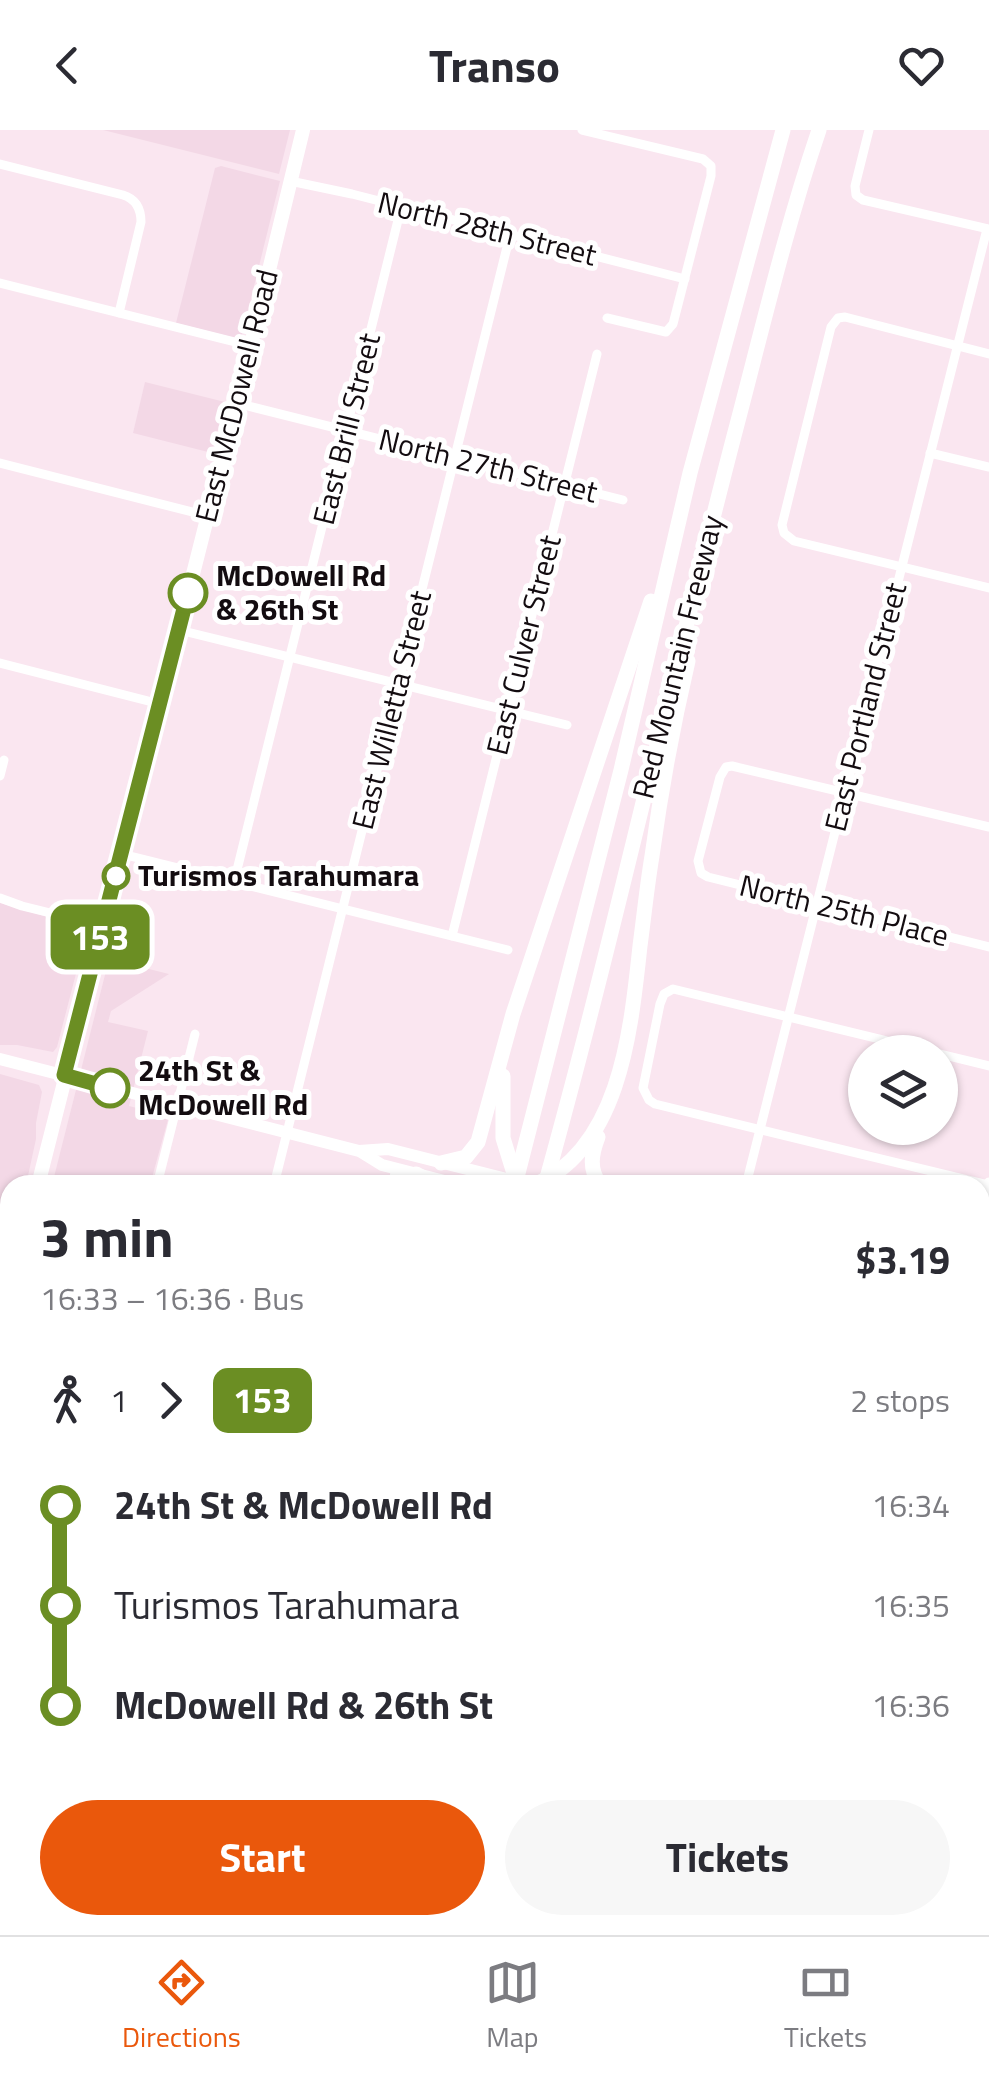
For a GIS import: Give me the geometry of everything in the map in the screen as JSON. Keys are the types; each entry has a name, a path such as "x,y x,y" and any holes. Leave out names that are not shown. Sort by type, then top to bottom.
{"highway":[{"name":"Red Mountain Freeway","path":"521,1175 552,1066 560,1012 690,474 783,130"},
{"name":"Red Mountain Freeway","path":"548,1175 717,500 783,249 819,130"},
{"path":"440,1163 466,1156 478,1142 520,993 690,474"},
{"path":"595,1175 592,1156 631,1028 670,735 719,521 717,500"},
{"path":"504,1047 503,1138 516,1175"},
{"path":"554,1175 576,1156 594,1131 616,1084"}],"main road":[{"name":"East McDowell Road","path":"40,1175 303,130"},
{"path":"0,1059 359,1151 388,1150 485,1175"},
{"path":"359,1151 382,1165 420,1175"}],"street":[{"path":"582,130 702,159 711,166 673,324 666,332 607,318"},
{"path":"869,130 856,195 863,200 988,229"},
{"path":"0,164 123,195 135,202 141,222 119,313"},
{"name":"North 28th Street","path":"290,181 684,279"},
{"name":"East Brill Street","path":"234,882 401,208"},
{"name":"East Portland Street","path":"748,1175 988,229"},
{"name":"East Willetta Street","path":"276,1175 510,235"},
{"path":"0,283 251,346"},
{"path":"989,354 844,316 838,318 831,327 783,518 784,533 794,541 989,588"},
{"name":"East Culver Street","path":"452,936 597,354"},
{"name":"North 27th Street","path":"236,404 623,500"},
{"path":"930,453 989,468"},
{"path":"0,463 208,516"},
{"path":"179,630 567,724"},
{"path":"0,663 160,704"},
{"path":"0,776 4,760"},
{"name":"North 25th Place","path":"844,792 736,766 726,768 720,777 698,862 700,873 989,948"},
{"path":"844,792 989,827"},
{"path":"122,854 508,950"},
{"path":"0,898 103,926"},
{"path":"862,1035 674,988 668,990 660,1004 644,1088 648,1100 952,1175"},
{"path":"160,1175 195,1034"},
{"path":"958,1058 989,1066"},
{"path":"394,1175 396,1169"}],"shaded area":[{"path":"103,130 290,130 279,174"},
{"path":"221,166 280,181 242,335 235,338 176,323 215,168"},
{"path":"145,382 225,402 212,453 133,433"},
{"path":"0,903 85,928 53,1052 0,1045"},
{"path":"109,959 169,974 111,1011 108,1022 148,1031 129,1106 169,1116 153,1175 55,1175"},
{"path":"0,1074 39,1085 42,1092 28,1175 0,1175"}],"bus line":[{"name":"153","path":"110,1088 64,1075 188,593"}],"place":[{"name":"McDowell Rd & 26th St","path":"188,593"},
{"name":"Turismos Tarahumara","path":"116,876"},
{"name":"24th St & McDowell Rd","path":"110,1088"}]}
